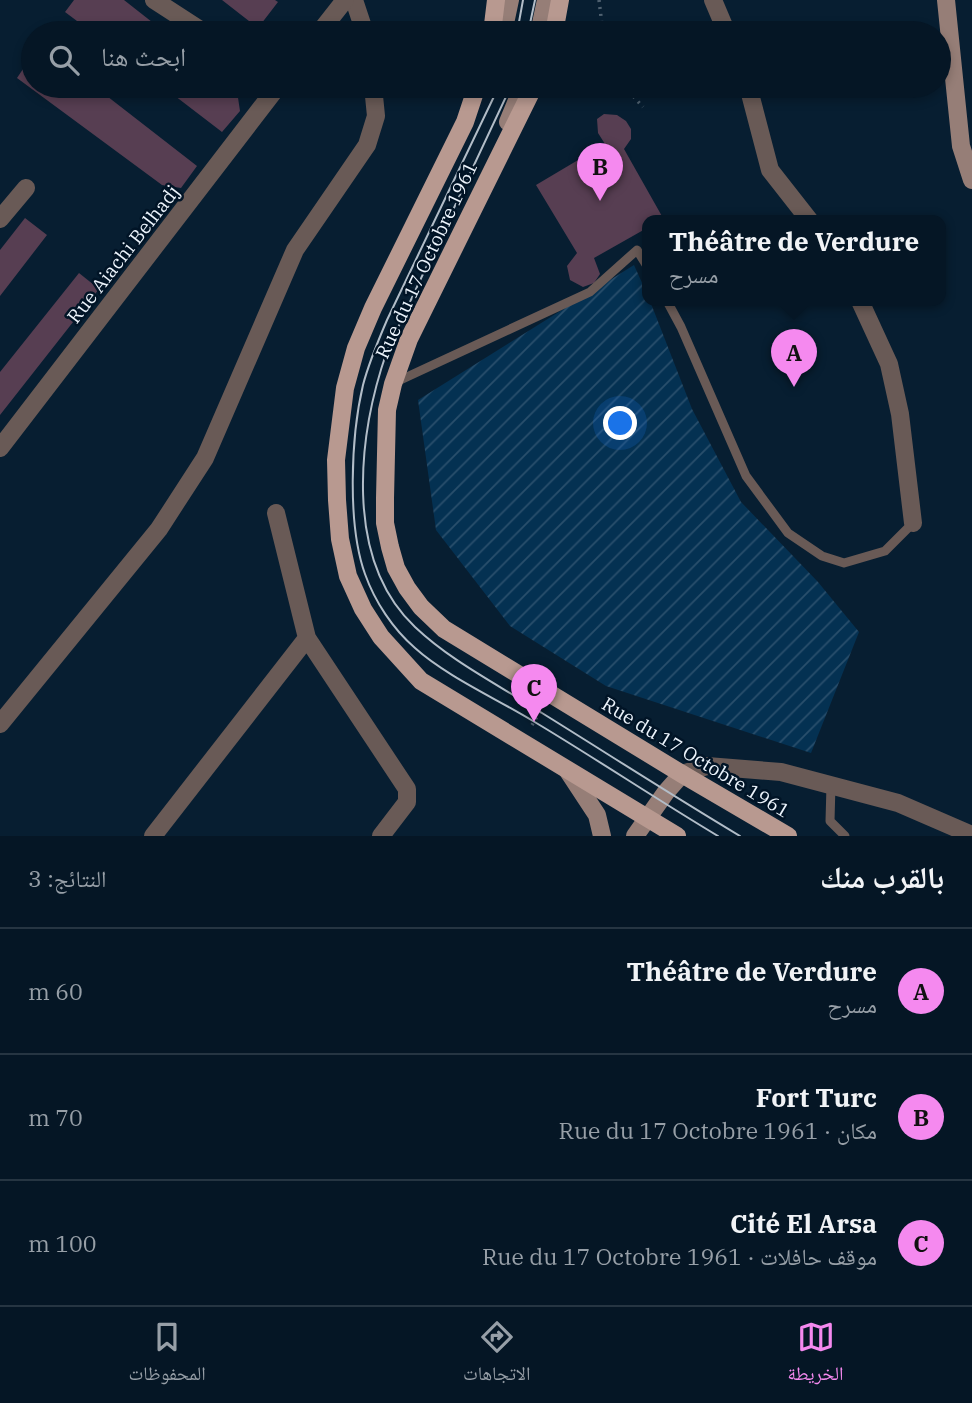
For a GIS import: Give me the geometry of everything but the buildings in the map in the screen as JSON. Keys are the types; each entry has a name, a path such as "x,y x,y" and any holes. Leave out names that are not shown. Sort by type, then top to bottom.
{"main road":[{"path":"493,21 496,0"},
{"path":"506,21 510,0"},
{"path":"542,21 546,0"},
{"path":"556,21 560,0"},
{"path":"946,0 949,21"},
{"path":"951,36 972,180"},
{"name":"Rue du 17 Octobre 1961","path":"473,98 465,122 373,308 356,348 345,388 337,460 340,540 348,576 363,609 381,638 421,681 677,836"},
{"path":"465,122 477,98"},
{"path":"478,196 518,98"},
{"name":"Rue du 17 Octobre 1961","path":"528,98 409,339 393,384 387,410 384,498 385,523 396,568 421,607 444,629 788,836"},
{"path":"568,771 597,815 602,836"},
{"path":"635,836 682,774"}],"street":[{"path":"154,0 186,21"},
{"path":"328,21 345,0"},
{"path":"354,0 361,21"},
{"path":"713,0 722,21"},
{"name":"Rue Aiachi Belhadj","path":"0,448 269,98"},
{"path":"2,716 159,529 205,458 295,250 367,145 376,116 374,98"},
{"path":"751,98 770,170 805,215"},
{"path":"966,145 972,161"},
{"path":"0,219 26,188"},
{"path":"862,306 889,364 900,414 914,523"},
{"path":"276,513 307,638 407,789 407,802 381,836"},
{"path":"153,836 307,638"},
{"path":"682,774 707,766 781,772 898,803 972,835"}],"lane":[{"path":"393,384 590,292 637,250 642,258"},
{"path":"670,306 746,476 788,533 822,556 844,563 885,551 914,523"},
{"path":"831,785 830,821 845,836"}],"path":[{"path":"599,0 602,21"},
{"path":"635,98 643,107"},
{"path":"522,742 551,695"}],"shaded area":[{"path":"634,265 642,283 642,306 652,306 692,409 741,502 818,582 859,632 811,753 606,686 510,626 436,530 418,400"}],"tram line":[{"path":"519,21 523,0"},
{"path":"531,21 535,0"},
{"path":"493,98 387,320 363,385 356,429 353,506 359,554 365,574 392,624 427,658 718,836"},
{"path":"505,98 387,351 377,384 364,457 363,495 367,532 376,567 392,599 429,640 476,673 740,836"}],"place":[{"name":"Fort Turc","path":"600,201"},
{"name":"Théâtre de Verdure","path":"794,387"},
{"name":"Cité El Arsa","path":"534,722"}]}
